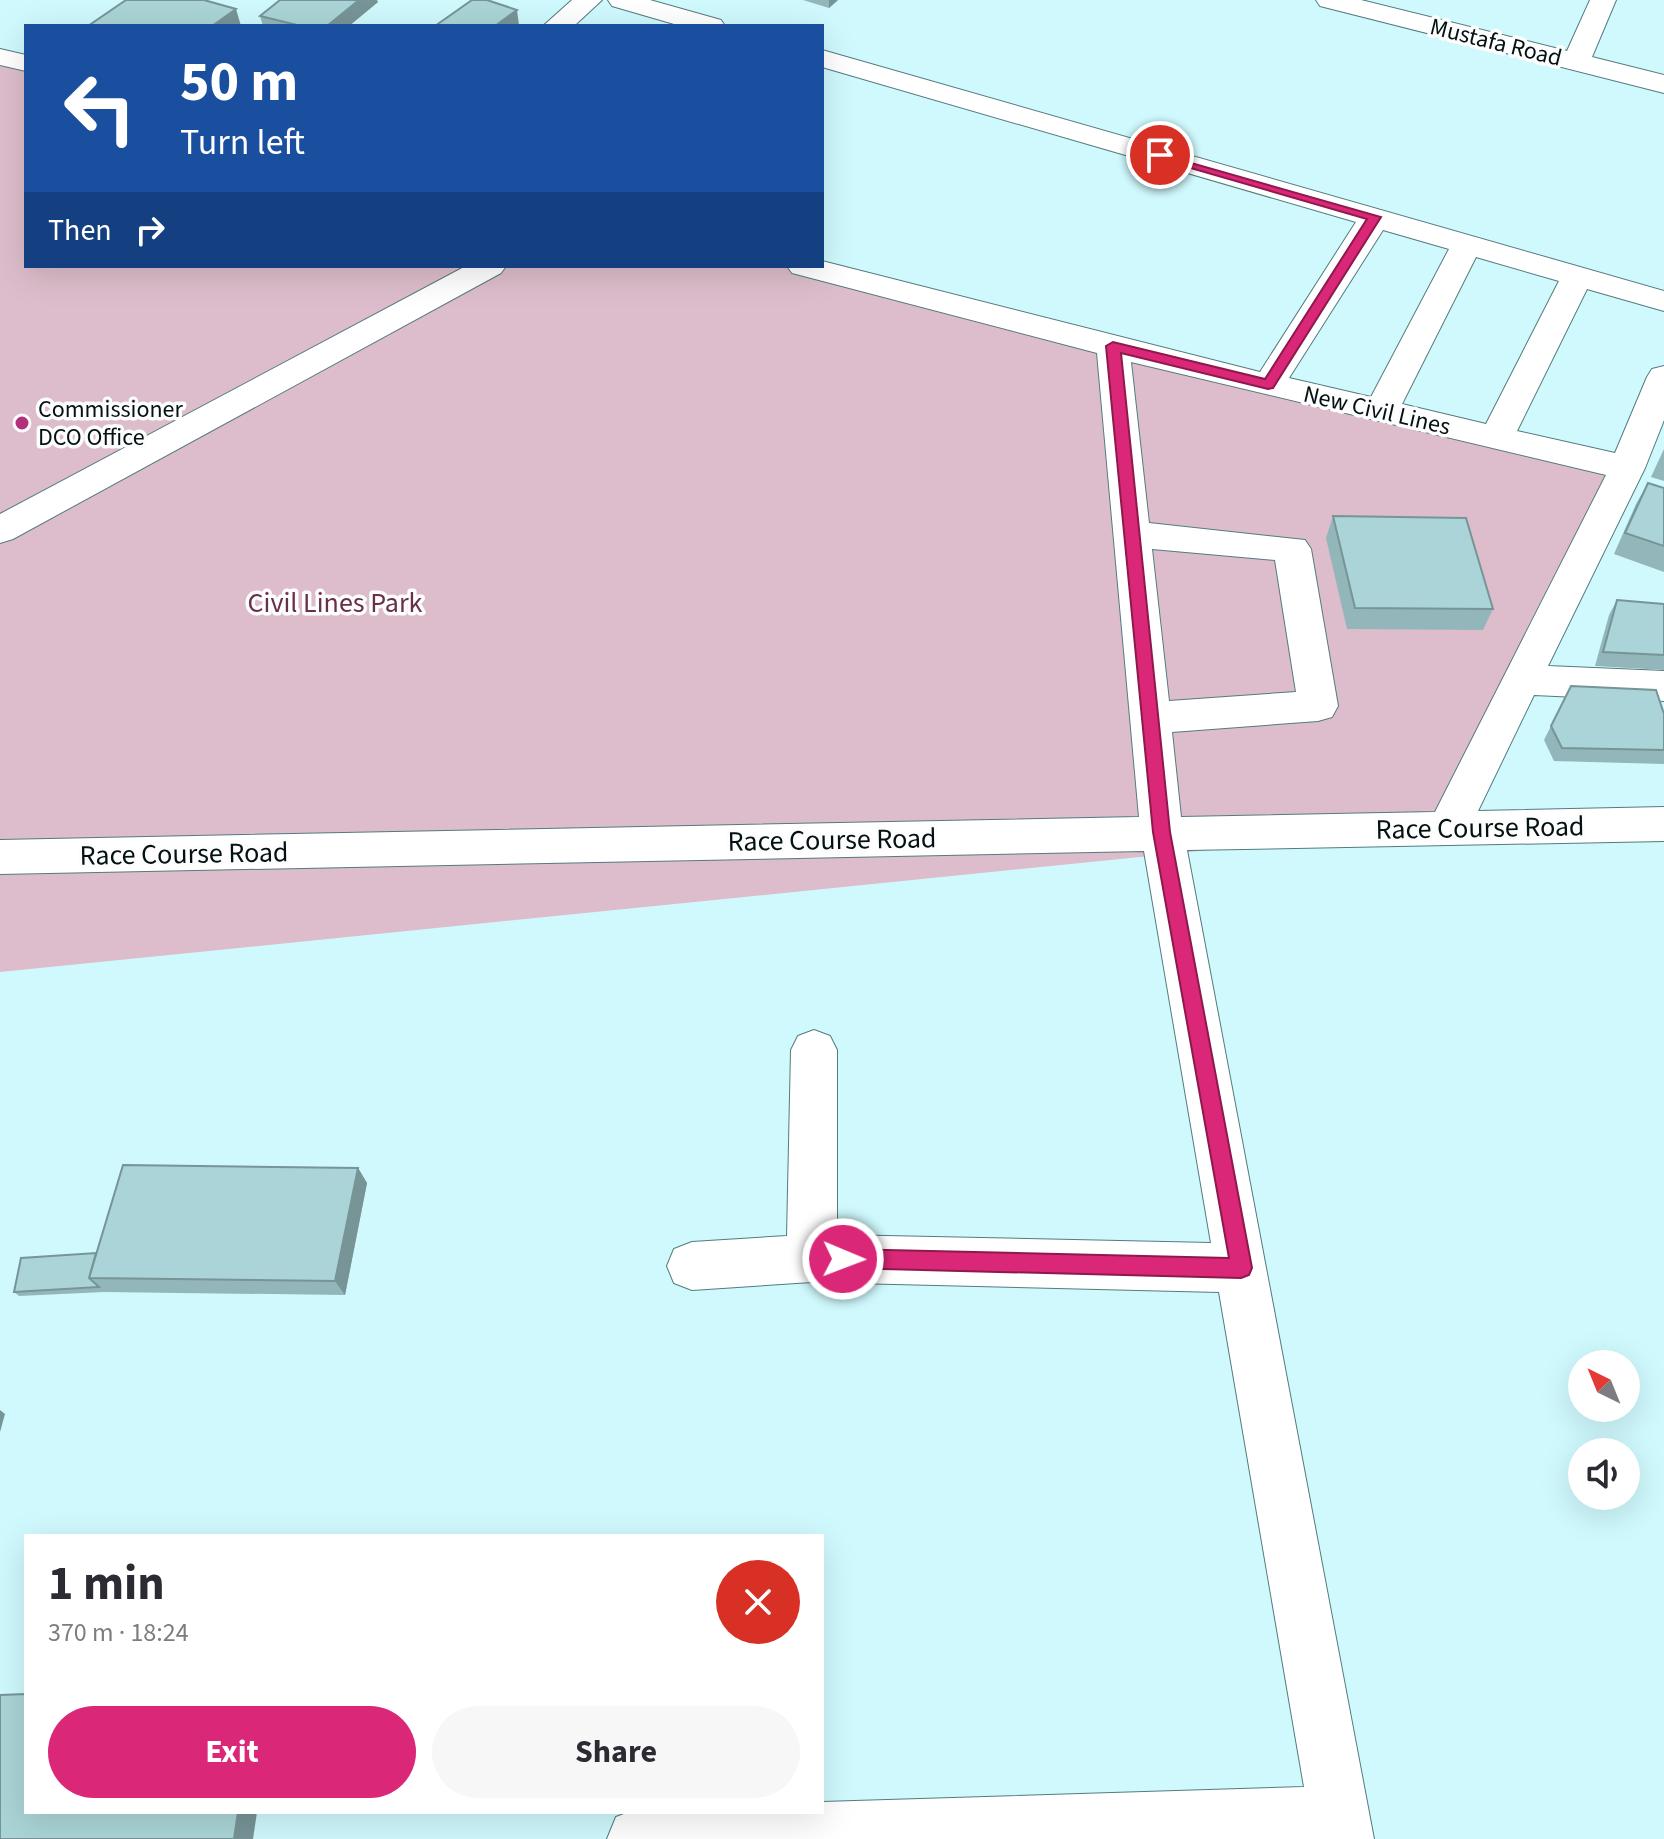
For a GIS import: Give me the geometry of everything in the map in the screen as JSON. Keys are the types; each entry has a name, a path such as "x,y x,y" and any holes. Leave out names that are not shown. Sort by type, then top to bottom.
{"street":[{"path":"559,24 589,0"},
{"path":"621,0 704,24"},
{"name":"Mustafa Road","path":"1329,0 1466,22 1576,62 1664,84"},
{"path":"1576,62 1603,0"},
{"path":"0,57 24,63"},
{"path":"824,59 1664,301"},
{"path":"1268,385 1375,217"},
{"path":"1381,411 1467,244"},
{"path":"0,530 486,268"},
{"name":"New Civil Lines","path":"811,268 1268,385 1627,468"},
{"path":"1496,438 1578,276"},
{"path":"638,1839 1341,1827 1162,832 1113,346"},
{"path":"1449,826 1627,468 1664,377"},
{"path":"1132,534 1292,549 1318,706 1151,718"},
{"path":"1522,680 1664,686"},
{"name":"Race Course Road","path":"0,857 1664,824"},
{"path":"812,1258 814,1050"},
{"path":"692,1266 812,1258 1241,1268"}],"green space":[{"name":"Civil Lines Park","path":"0,56 24,62 24,268 824,267 1627,468 1448,826 0,972"}],"building":[{"path":"126,0 204,0 236,9 215,24 91,24"},
{"path":"280,0 359,0 329,24 293,24 260,16"},
{"path":"472,0 487,0 517,10 498,24 438,24"},
{"path":"1648,483 1664,488 1664,546 1625,533"},
{"path":"1333,516 1466,518 1493,609 1355,608"},
{"path":"1617,600 1664,604 1664,655 1603,652"},
{"path":"1571,686 1656,690 1664,714 1664,750 1562,748 1551,726"},
{"path":"123,1165 358,1168 335,1281 89,1278"},
{"path":"96,1253 89,1278 99,1287 14,1292 21,1258"},
{"path":"24,1694 24,1814 238,1814 234,1839 0,1839 0,1695"}],"place":[{"name":"Commissioner DCO Office","path":"22,423"}],"route":[{"path":"843,1259 1241,1268 1162,832 1113,346 1268,385 1375,217 1160,155"}]}
